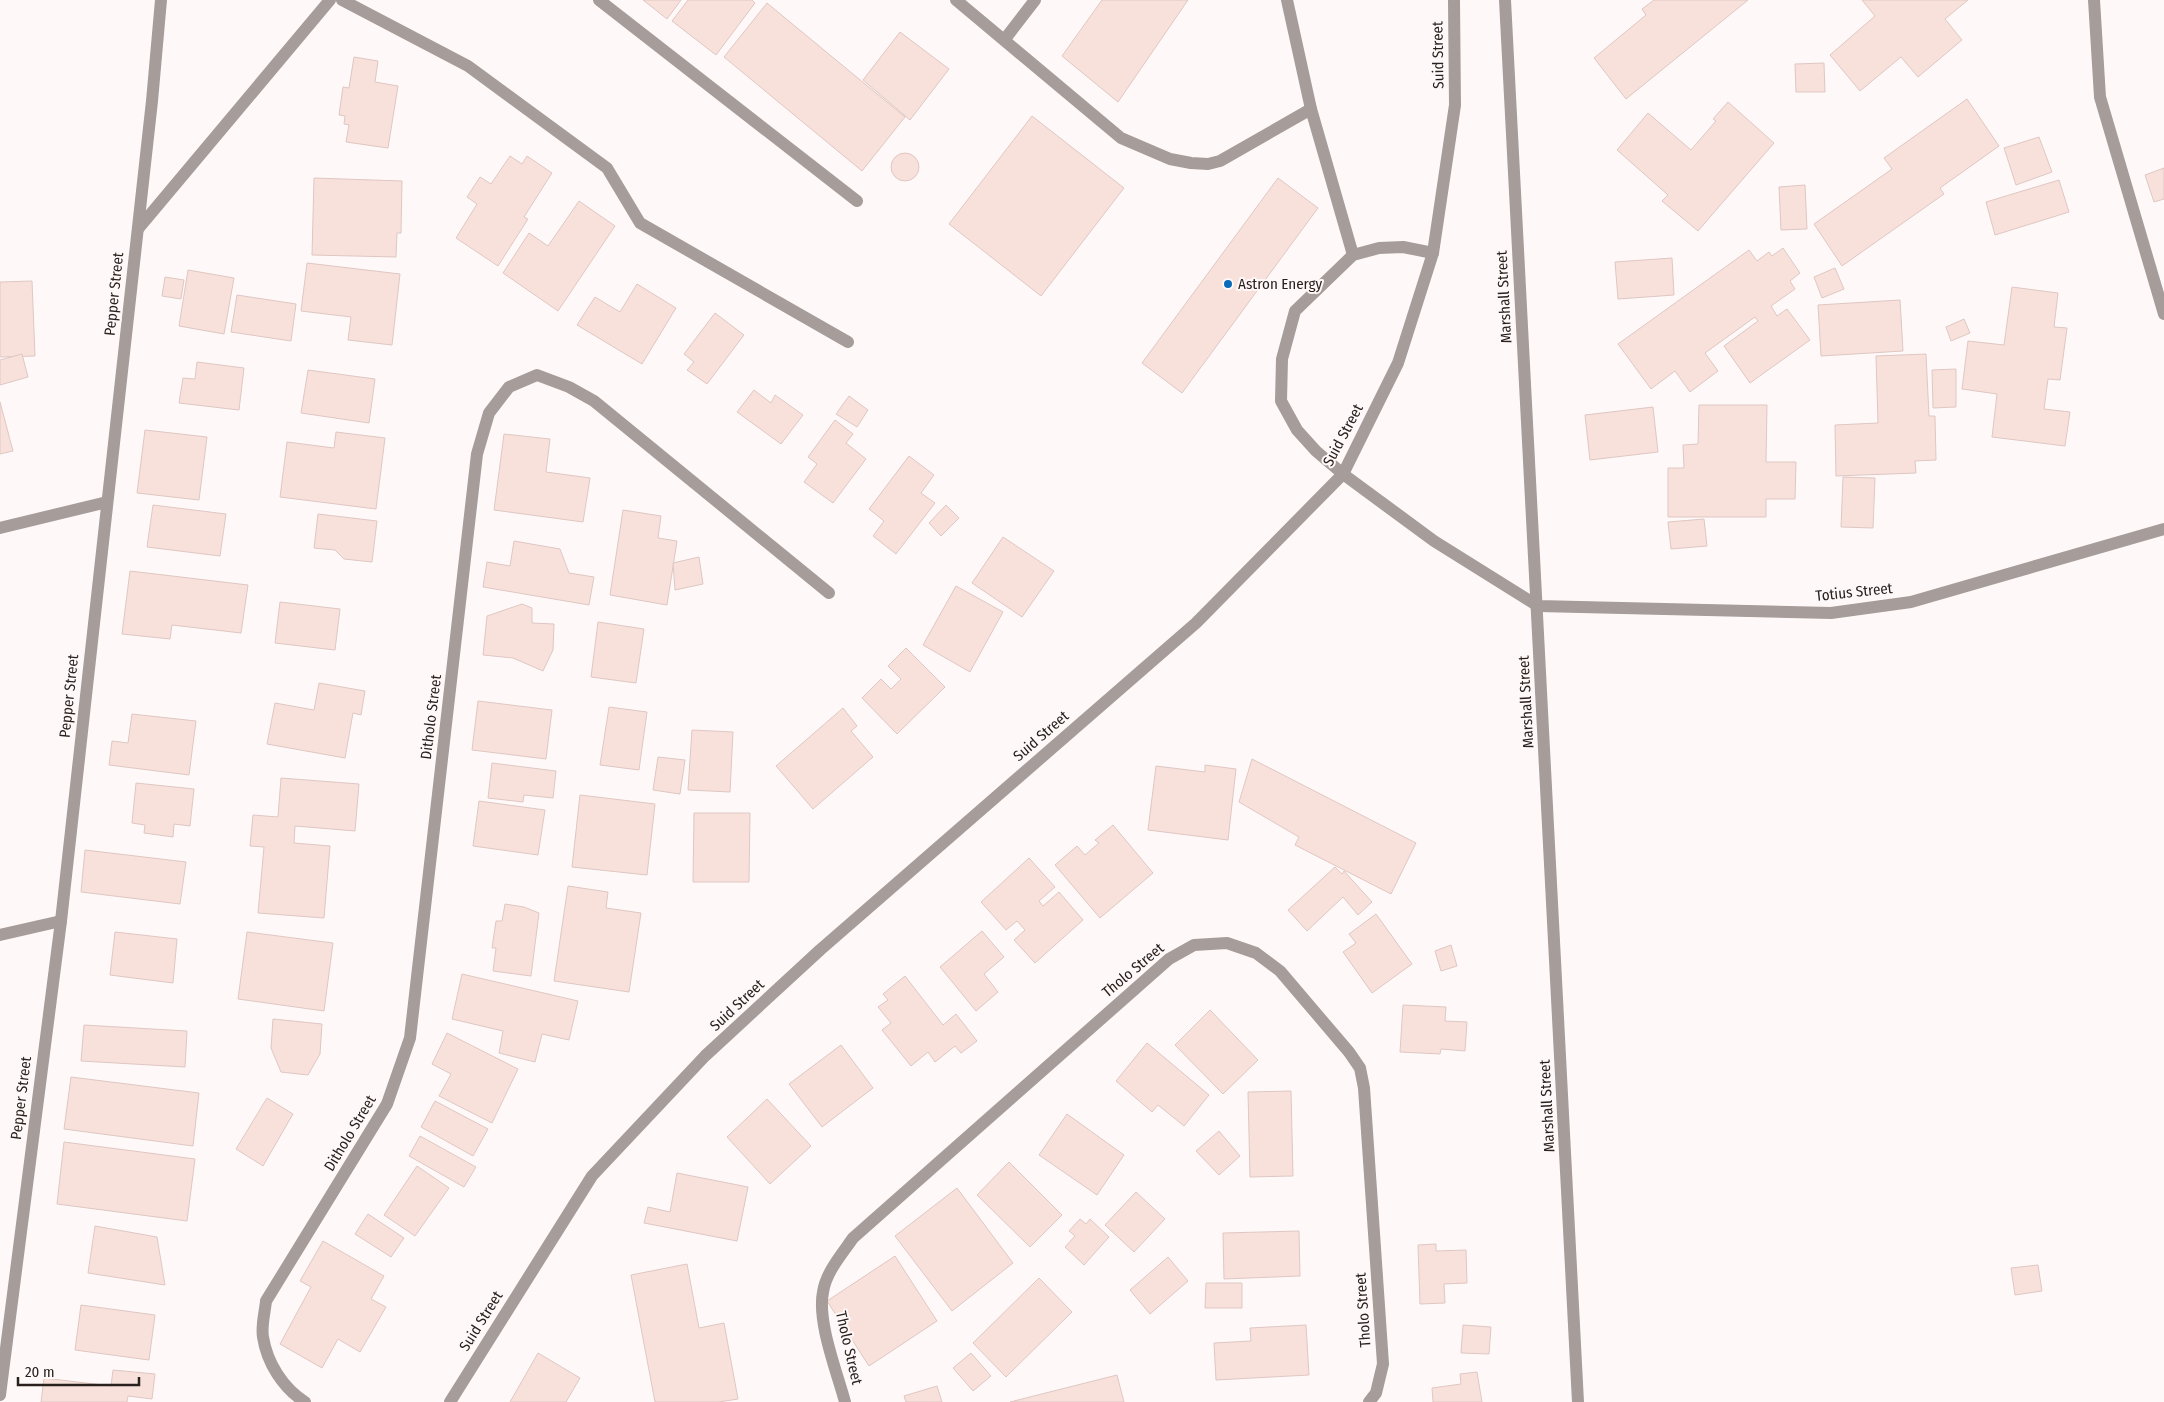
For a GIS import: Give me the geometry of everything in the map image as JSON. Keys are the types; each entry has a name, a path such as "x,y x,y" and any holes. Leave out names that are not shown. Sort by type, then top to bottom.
{"street":[{"name":"Pepper Street","path":"0,1395 5,1314 60,921 138,229 161,0"},
{"path":"138,229 330,0"},
{"path":"342,0 468,66 607,168 640,223 848,342"},
{"path":"599,0 857,201"},
{"path":"956,0 1122,138 1170,159 1191,164 1208,164 1220,161 1311,109"},
{"path":"1005,39 1035,0"},
{"path":"1287,0 1311,109 1353,255"},
{"name":"Suid Street","path":"450,1402 592,1176 705,1056 820,950 1196,623 1343,474 1398,362 1433,253 1455,105 1454,0"},
{"name":"Marshall Street","path":"1505,0 1578,1402"},
{"path":"2094,0 2100,97 2164,314"},
{"path":"1433,253 1403,247 1379,248 1353,255 1295,311 1282,359 1281,402 1297,430 1316,451 1343,474 1434,541 1538,606"},
{"name":"Ditholo Street","path":"305,1402 293,1394 274,1370 263,1336 266,1301 387,1104 410,1038 477,454 489,413 509,387 537,375 570,387 594,401 829,593"},
{"path":"0,528 107,502"},
{"name":"Totius Street","path":"1538,606 1831,613 1912,602 2164,529"},
{"path":"0,935 60,921"},
{"name":"Tholo Street","path":"845,1402 823,1321 822,1292 832,1268 853,1238 1169,959 1194,944 1226,943 1256,953 1280,971 1349,1052 1360,1068 1364,1088 1383,1364 1376,1393 1369,1402"}],"building":[{"path":"643,0 681,0 667,19"},
{"path":"688,0 752,0 755,3 716,55 672,21"},
{"path":"1102,0 1188,0 1118,102 1062,56"},
{"path":"1654,0 1748,0 1626,99 1594,58 1646,15 1642,9"},
{"path":"1862,0 1968,0 1945,19 1962,40 1918,77 1901,57 1860,91 1830,55 1875,16"},
{"path":"767,3 905,117 862,171 724,57"},
{"path":"900,32 949,69 910,120 863,80"},
{"path":"354,57 378,61 375,82 398,86 388,148 346,142 349,125 344,124 345,116 339,115 343,87 349,88"},
{"path":"1824,63 1825,92 1796,92 1795,64"},
{"path":"1967,99 1999,146 1940,188 1944,194 1842,266 1814,224 1892,169 1884,158"},
{"path":"1728,102 1774,143 1698,231 1662,201 1668,195 1617,150 1648,113 1691,150 1716,121 1713,119"},
{"path":"1032,116 1124,188 1041,296 949,224"},
{"path":"2039,137 2052,172 2016,185 2004,148"},
{"path":"905,153 915,157 919,167 915,177 905,181 895,177 891,167 895,157"},
{"path":"510,156 522,164 527,156 552,173 524,217 528,219 498,266 456,238 477,204 467,197 480,177 491,184"},
{"path":"2164,168 2164,199 2154,202 2145,175"},
{"path":"314,178 402,181 401,233 397,233 396,257 312,255"},
{"path":"1278,178 1318,208 1182,393 1142,363"},
{"path":"2059,180 2069,212 1995,235 1986,202"},
{"path":"1805,185 1807,229 1781,230 1779,187"},
{"path":"579,201 615,226 558,311 503,273 529,233 548,246"},
{"path":"1783,248 1800,273 1790,281 1795,289 1771,306 1777,316 1787,309 1810,340 1750,383 1724,346 1758,321 1755,317 1705,353 1718,371 1690,392 1675,371 1651,389 1618,344 1749,250 1757,261 1769,252 1772,256"},
{"path":"1672,258 1674,295 1618,299 1615,262"},
{"path":"307,263 400,274 392,345 348,340 351,317 301,311"},
{"path":"1835,268 1844,289 1822,298 1814,277"},
{"path":"188,270 234,278 224,334 179,326"},
{"path":"165,277 184,280 181,299 162,296"},
{"path":"32,281 35,356 0,357 0,282"},
{"path":"637,284 676,308 642,364 577,325 595,297 620,312"},
{"path":"2012,287 2058,293 2054,327 2067,328 2060,380 2048,379 2044,409 2070,412 2065,446 1992,437 1997,394 1962,389 1968,341 2004,345"},
{"path":"237,295 296,304 291,341 231,332"},
{"path":"1900,300 1903,351 1821,356 1818,305"},
{"path":"715,313 744,335 707,384 687,370 694,362 684,354"},
{"path":"1964,319 1970,333 1951,341 1946,327"},
{"path":"22,354 28,377 0,385 0,360"},
{"path":"1926,354 1929,416 1935,416 1936,460 1915,461 1916,473 1836,476 1835,425 1878,423 1876,356"},
{"path":"197,362 244,368 239,410 179,403 183,378 195,379"},
{"path":"1956,369 1956,407 1933,408 1932,370"},
{"path":"308,370 375,379 369,423 301,413"},
{"path":"754,390 771,403 775,395 803,415 781,444 737,412"},
{"path":"849,396 868,410 857,427 836,414"},
{"path":"0,402 13,451 0,454"},
{"path":"1699,405 1767,405 1766,462 1796,462 1795,499 1766,499 1766,517 1668,517 1668,468 1684,468 1683,445 1698,444"},
{"path":"1653,407 1658,452 1590,460 1585,415"},
{"path":"835,420 853,434 846,443 866,459 833,503 804,482 817,464 808,457"},
{"path":"145,430 207,437 199,500 137,493"},
{"path":"336,432 385,438 376,509 280,497 287,442 334,448"},
{"path":"504,434 550,439 546,472 590,478 583,522 494,510"},
{"path":"909,456 934,475 921,493 935,503 896,554 873,536 884,521 869,509"},
{"path":"1843,477 1875,478 1873,528 1841,527"},
{"path":"153,505 226,514 220,556 147,547"},
{"path":"946,505 959,518 941,536 929,523"},
{"path":"623,510 661,516 658,538 677,541 667,605 610,595"},
{"path":"318,514 377,521 372,562 344,559 335,550 314,548"},
{"path":"1704,519 1707,546 1671,549 1668,522"},
{"path":"1003,537 1054,571 1022,617 972,583"},
{"path":"514,541 560,549 569,573 594,577 589,605 483,587 487,562 510,566"},
{"path":"699,557 703,584 675,590 673,563"},
{"path":"130,571 248,585 241,633 172,625 170,639 122,634"},
{"path":"956,586 1003,612 970,672 923,645"},
{"path":"280,602 340,609 335,650 275,643"},
{"path":"522,604 532,608 532,623 554,624 553,650 543,671 513,658 483,655 487,616"},
{"path":"598,622 644,629 636,683 591,677"},
{"path":"906,648 945,687 897,734 862,698 881,679 891,689 901,679 888,666"},
{"path":"319,683 365,691 361,715 353,713 345,758 267,744 275,703 314,710"},
{"path":"478,701 552,710 546,759 472,750"},
{"path":"609,707 647,712 639,770 600,765"},
{"path":"843,708 857,726 851,731 873,757 813,809 776,766"},
{"path":"132,714 196,721 189,775 109,765 112,741 128,743"},
{"path":"692,730 733,732 730,792 688,790"},
{"path":"658,757 685,760 680,794 653,790"},
{"path":"1252,759 1416,843 1391,894 1295,845 1299,837 1239,802"},
{"path":"492,763 556,771 553,798 524,795 523,802 488,798"},
{"path":"1205,765 1236,769 1228,840 1148,830 1156,766 1205,772"},
{"path":"281,778 359,784 355,831 295,826 294,843 330,846 324,918 258,913 264,847 250,846 253,815 278,817"},
{"path":"136,783 194,789 190,826 174,824 173,837 144,833 145,825 132,823"},
{"path":"580,795 655,804 647,875 572,867"},
{"path":"479,801 545,810 538,855 473,846"},
{"path":"694,813 750,813 749,882 693,882"},
{"path":"1113,825 1153,873 1100,918 1055,865 1077,846 1085,855 1099,843 1095,840"},
{"path":"85,850 186,862 180,904 81,892"},
{"path":"1029,858 1055,887 1039,901 1043,906 1059,892 1083,920 1035,963 1014,940 1025,930 1017,921 1006,930 981,902"},
{"path":"1335,867 1342,874 1344,871 1372,902 1358,915 1343,897 1307,931 1288,910"},
{"path":"568,886 608,892 606,908 641,913 629,992 554,981"},
{"path":"505,904 524,907 539,913 531,976 493,971 496,948 492,948 496,921 502,921"},
{"path":"1376,914 1412,964 1372,993 1343,952 1356,943 1349,934"},
{"path":"982,931 1004,957 984,974 998,992 976,1011 940,967"},
{"path":"115,932 177,939 173,983 110,975"},
{"path":"247,932 333,943 324,1011 238,999"},
{"path":"1451,945 1457,966 1441,971 1435,951"},
{"path":"462,974 578,1001 569,1040 542,1034 535,1062 499,1053 503,1031 452,1019"},
{"path":"905,976 943,1025 956,1014 977,1041 961,1053 955,1046 935,1062 928,1052 911,1066 882,1030 891,1023 878,1007 888,1000 883,994"},
{"path":"1403,1005 1446,1007 1445,1021 1467,1022 1465,1051 1441,1049 1440,1054 1400,1052"},
{"path":"1210,1010 1258,1060 1223,1094 1175,1045"},
{"path":"273,1019 322,1024 320,1054 308,1075 281,1072 271,1048"},
{"path":"84,1025 187,1031 185,1067 81,1061"},
{"path":"447,1033 518,1069 492,1123 439,1096 451,1074 432,1064"},
{"path":"1147,1043 1209,1095 1184,1126 1158,1105 1152,1112 1116,1081"},
{"path":"841,1045 873,1088 822,1127 789,1084"},
{"path":"71,1077 199,1093 193,1146 64,1129"},
{"path":"1291,1091 1293,1176 1250,1177 1248,1092"},
{"path":"267,1098 293,1114 263,1166 236,1149"},
{"path":"767,1099 811,1146 770,1184 727,1137"},
{"path":"435,1101 488,1129 473,1156 421,1127"},
{"path":"1067,1114 1124,1155 1097,1195 1039,1155"},
{"path":"1219,1131 1240,1156 1219,1175 1196,1151"},
{"path":"420,1136 476,1167 464,1187 409,1156"},
{"path":"64,1142 195,1159 187,1221 57,1204"},
{"path":"1009,1162 1062,1215 1030,1247 977,1195"},
{"path":"417,1166 449,1188 415,1236 384,1215"},
{"path":"677,1173 748,1187 737,1241 644,1223 648,1207 670,1212"},
{"path":"957,1188 1013,1263 952,1311 895,1236"},
{"path":"1136,1192 1165,1219 1134,1252 1105,1225"},
{"path":"368,1214 404,1238 391,1257 355,1234"},
{"path":"1080,1219 1086,1224 1090,1219 1109,1237 1084,1265 1065,1247 1075,1236 1069,1231"},
{"path":"95,1226 157,1237 165,1285 88,1273"},
{"path":"1299,1231 1300,1276 1224,1279 1223,1233"},
{"path":"323,1241 384,1276 371,1299 386,1307 360,1352 338,1339 322,1368 280,1344 311,1287 300,1281"},
{"path":"1436,1244 1436,1251 1466,1250 1467,1283 1444,1284 1445,1303 1420,1304 1418,1245"},
{"path":"895,1256 937,1321 869,1366 827,1301"},
{"path":"1168,1257 1188,1281 1150,1314 1130,1290"},
{"path":"687,1264 699,1328 724,1323 738,1399 719,1402 655,1402 631,1275"},
{"path":"2038,1265 2042,1291 2015,1295 2011,1268"},
{"path":"1039,1278 1072,1312 1006,1377 973,1343"},
{"path":"1206,1283 1242,1283 1242,1308 1205,1308"},
{"path":"81,1305 155,1315 149,1360 75,1350"},
{"path":"1306,1325 1309,1375 1216,1380 1214,1343 1251,1341 1250,1328"},
{"path":"1463,1325 1491,1327 1489,1354 1461,1353"},
{"path":"538,1353 580,1378 566,1402 510,1402"},
{"path":"971,1353 991,1376 973,1391 953,1368"},
{"path":"113,1370 155,1374 152,1399 128,1396 127,1402 41,1402 44,1378 111,1386"},
{"path":"1477,1372 1482,1402 1433,1402 1432,1388 1461,1384 1460,1374"},
{"path":"1117,1375 1124,1402 1010,1402"},
{"path":"937,1386 942,1402 906,1402 904,1396"}],"place":[{"name":"Astron Energy","path":"1228,284"}]}
